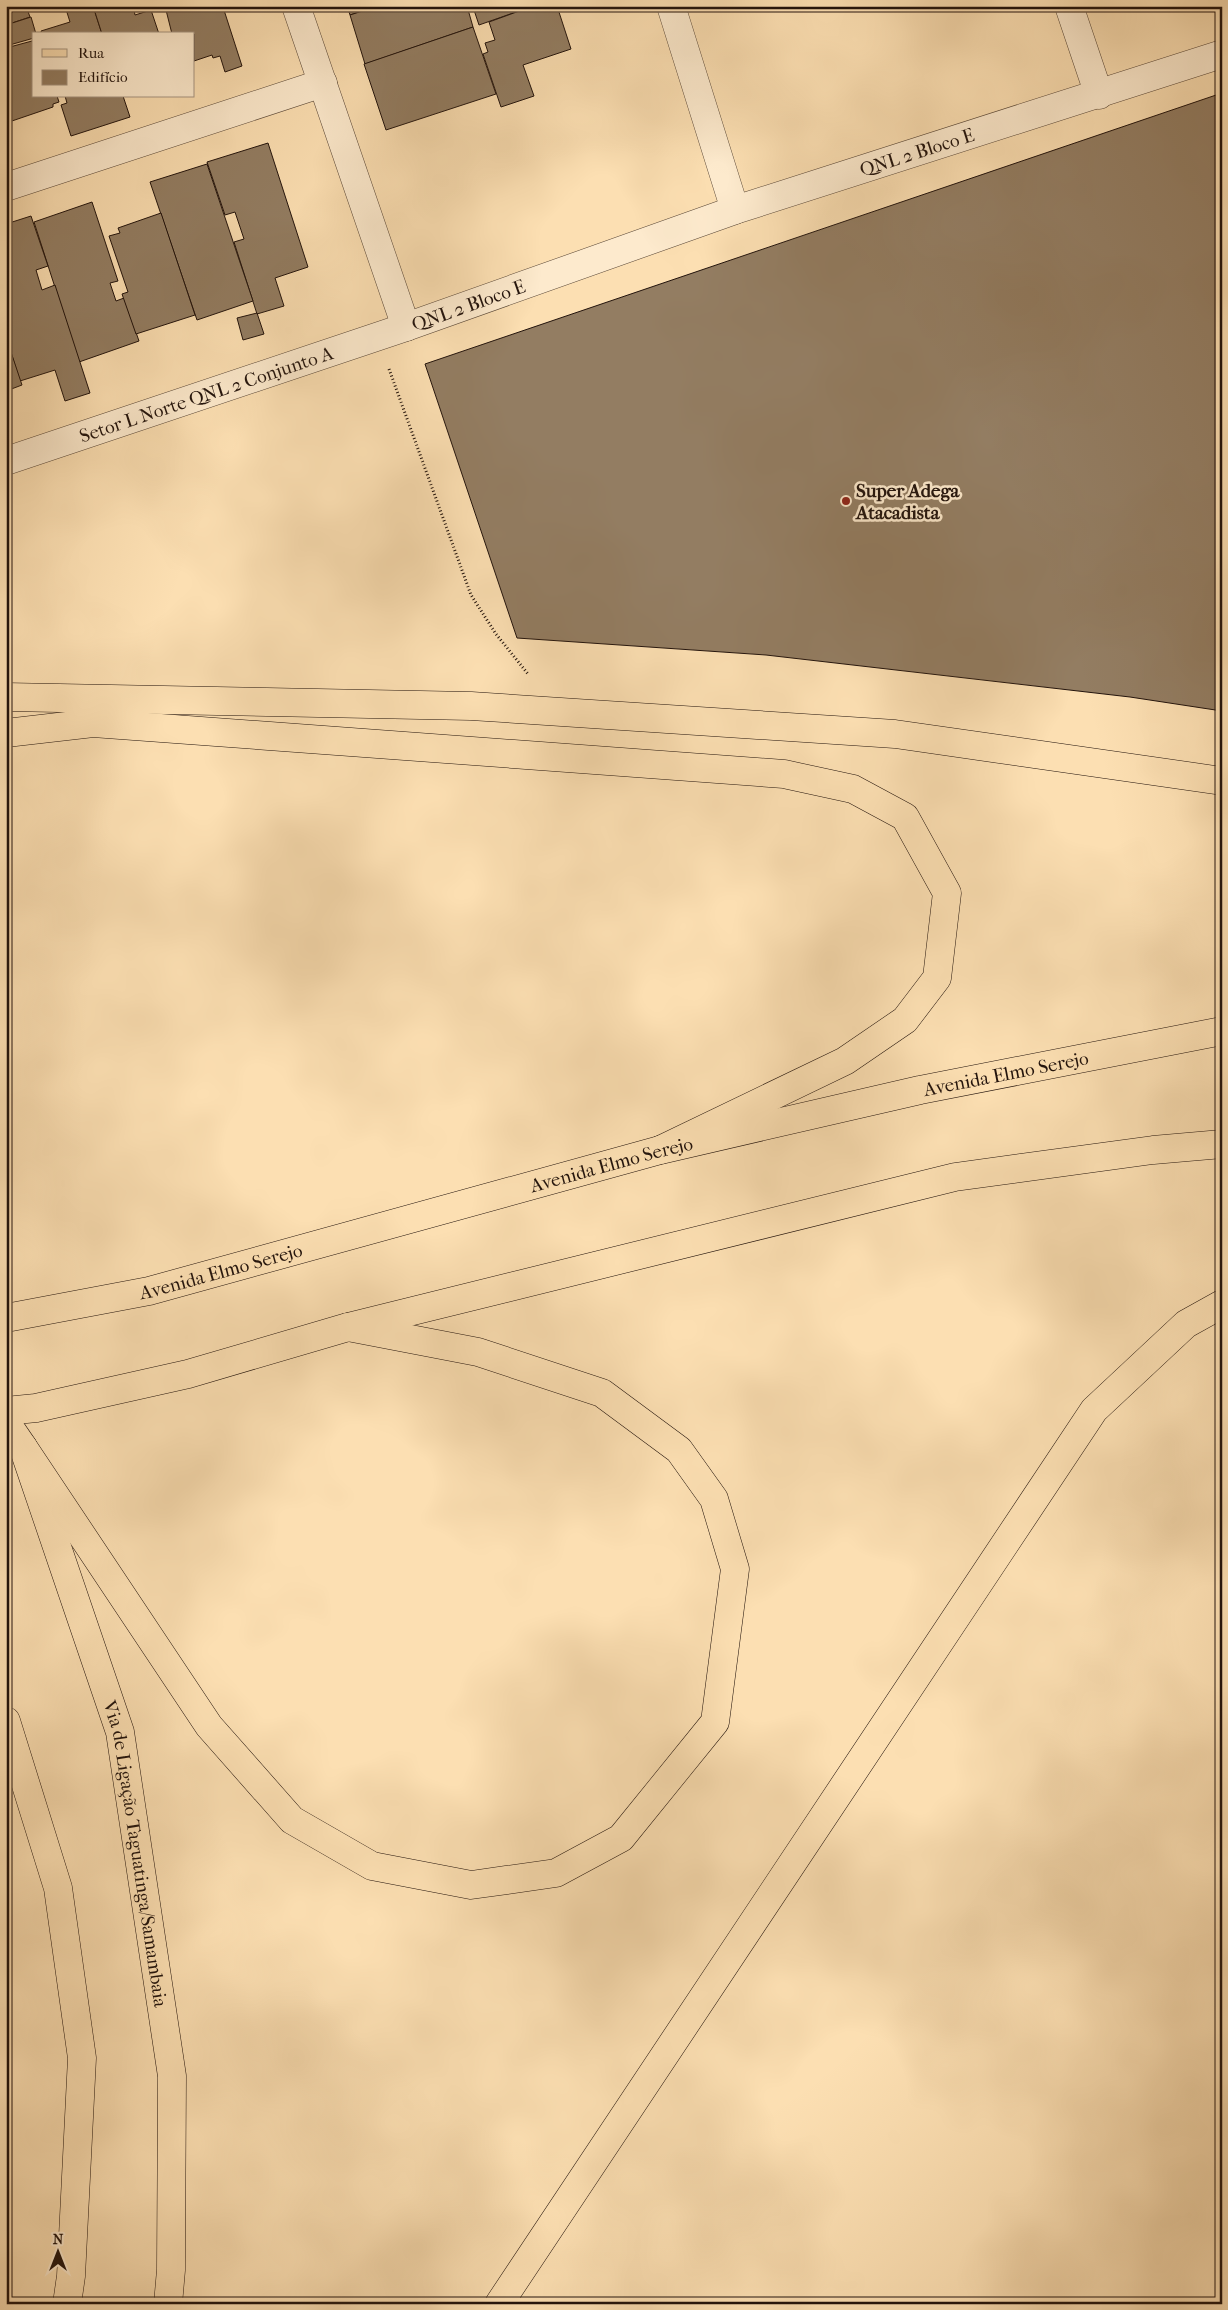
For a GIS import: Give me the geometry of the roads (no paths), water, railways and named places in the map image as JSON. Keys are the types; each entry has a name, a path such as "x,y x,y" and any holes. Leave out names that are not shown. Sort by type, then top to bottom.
{"main road":[{"path":"6,697 471,706 895,734 1222,781"},
{"path":"6,733 94,723 784,774 853,789 905,817 947,893 937,978 905,1020 845,1061 660,1150"},
{"name":"Avenida Elmo Serejo","path":"6,1318 150,1291 660,1150 920,1090 1222,1031"},
{"path":"6,1411 36,1408 188,1374 348,1327 955,1177 1154,1150 1222,1144"},
{"path":"499,2304 1094,1410 1186,1324 1222,1304"},
{"path":"23,1447 209,1726 292,1820 372,1866 471,1885 556,1873 621,1838 715,1722 735,1569 714,1499 679,1450 602,1393 478,1352 348,1327"},
{"name":"Via de Ligação Taguatinga/Samambaia","path":"6,1422 23,1447 120,1732 172,2076 171,2270 168,2304"},
{"path":"6,1721 58,1888 82,2058 71,2276 67,2304"}],"street":[{"name":"QNL 2 Bloco E","path":"296,6 406,327 735,210 1099,95 1222,54"},
{"path":"671,6 735,210"},
{"path":"1069,6 1099,95"},
{"path":"6,187 323,84"},
{"name":"Setor L Norte QNL 2 Conjunto A","path":"6,462 406,327"}],"place":[{"name":"Super Adega Atacadista","path":"846,501"}]}
